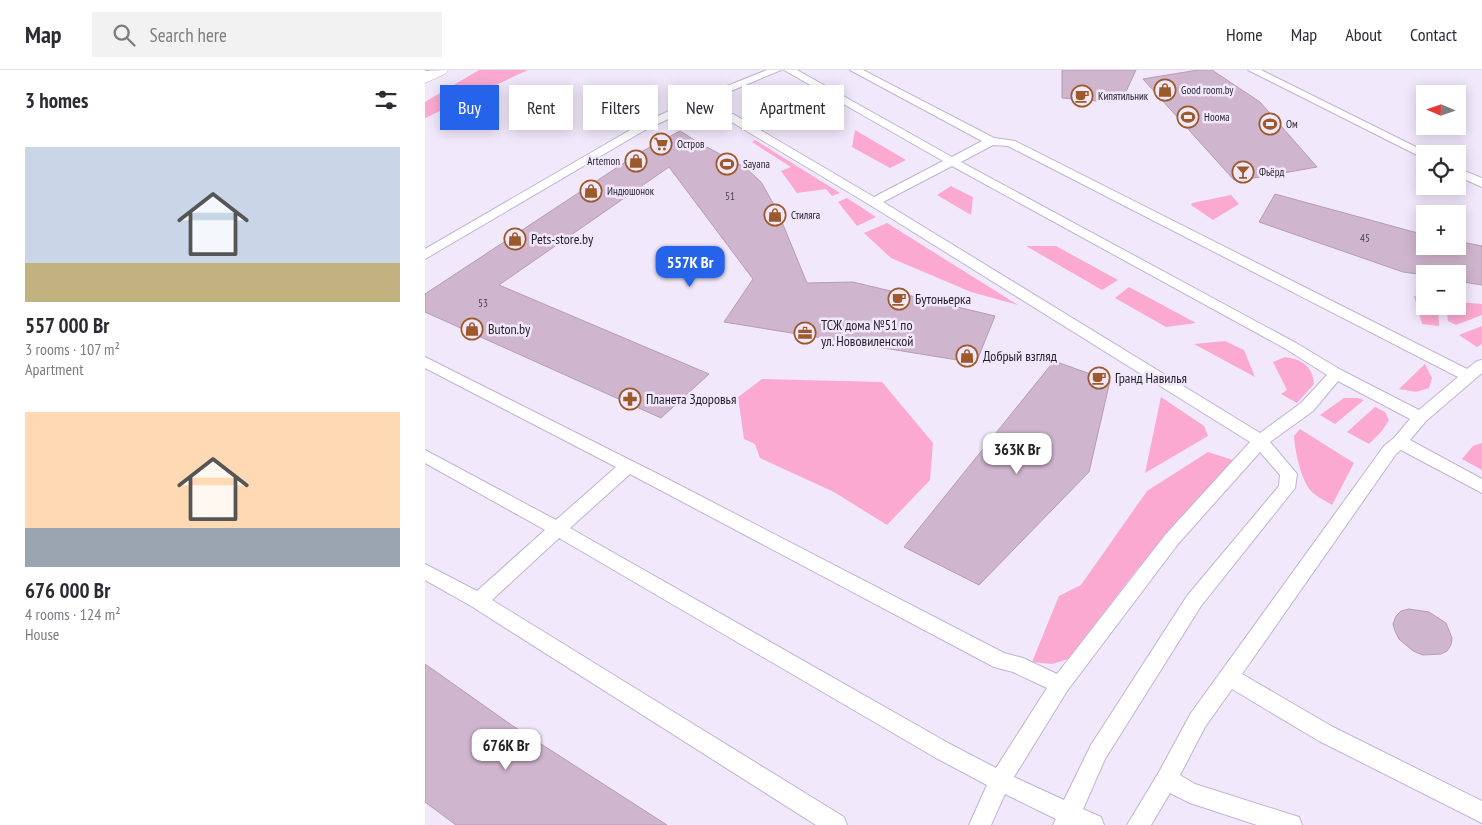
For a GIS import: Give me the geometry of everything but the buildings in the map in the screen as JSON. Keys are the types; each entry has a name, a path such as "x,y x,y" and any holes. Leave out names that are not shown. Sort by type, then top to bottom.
{"street":[{"path":"425,78 439,70"}],"lane":[{"path":"425,255 641,128 696,102 776,70"},
{"path":"789,70 1291,346 1336,374 1420,417"},
{"path":"855,70 991,141 1011,143 1468,376"},
{"path":"1253,70 1416,150"},
{"path":"732,118 874,202 1260,441 1289,474 1287,488 1194,601 1098,752 1066,819"},
{"path":"874,202 951,160 991,141"},
{"path":"1466,175 1482,183"},
{"path":"425,362 1001,661 1016,664 1060,685"},
{"path":"1138,825 1167,778 1198,720 1395,446 1420,417 1482,366"},
{"path":"980,825 1000,781 1060,685 1172,539 1260,441 1307,407 1336,374"},
{"path":"1395,446 1482,487"},
{"path":"425,456 557,529 933,745 1066,819 1093,825"},
{"path":"478,601 628,466"},
{"path":"425,571 478,601 836,825"},
{"path":"1229,677 1325,734 1482,812"},
{"path":"1167,778 1190,793 1291,825"}],"shaded area":[{"path":"479,70 528,70 496,85 454,85"},
{"path":"440,93 440,111 425,118 425,102"},
{"path":"855,130 906,160 890,168 852,147"},
{"path":"755,140 840,193 832,196 826,189 797,193 781,171 791,167 752,142"},
{"path":"951,186 973,197 971,215 937,195"},
{"path":"1231,195 1239,204 1213,220 1191,205 1192,203"},
{"path":"847,198 876,217 857,226 838,202"},
{"path":"887,223 1018,305 971,292 891,258 864,233"},
{"path":"1026,246 1056,246 1118,280 1102,290"},
{"path":"1129,287 1196,323 1166,327 1115,298"},
{"path":"1466,303 1482,304 1482,315 1456,325 1448,321 1447,315 1466,315"},
{"path":"1419,315 1438,315 1439,326 1422,324"},
{"path":"1482,326 1482,344 1477,347 1459,335"},
{"path":"1225,341 1244,350 1255,377 1194,344"},
{"path":"1285,357 1305,364 1313,378 1314,384 1297,403 1281,394 1287,390 1273,362"},
{"path":"1425,364 1432,378 1429,388 1416,392 1399,389"},
{"path":"762,379 882,382 933,443 930,480 887,525 834,492 760,458 755,444 744,439 738,397"},
{"path":"1161,397 1204,426 1208,436 1145,473"},
{"path":"1344,398 1364,400 1335,424 1320,415"},
{"path":"1375,407 1385,412 1389,420 1382,431 1369,444 1347,432"},
{"path":"1300,429 1354,463 1332,505 1314,494 1305,481 1297,457 1294,436"},
{"path":"1482,443 1482,470 1462,459 1473,446"},
{"path":"1208,452 1233,460 1138,568 1068,659 1052,664 1032,662 1059,596 1081,585 1147,491"}],"place":[{"name":"Good room.by","path":"1165,90"},
{"name":"Кипятильник","path":"1082,96"},
{"name":"Ноома","path":"1188,117"},
{"name":"Ом","path":"1270,124"},
{"name":"Остров","path":"661,144"},
{"name":"Artemon","path":"636,161"},
{"name":"Sayana","path":"727,164"},
{"name":"Фьëрд","path":"1243,172"},
{"name":"Индюшонок","path":"591,191"},
{"name":"Стиляга","path":"775,215"},
{"name":"Pets-store.by","path":"515,239"},
{"name":"Бутоньерка","path":"899,299"},
{"name":"Buton.by","path":"472,329"},
{"name":"ТСЖ дома №51 по ул. Нововиленской","path":"805,333"},
{"name":"Добрый взгляд","path":"967,356"},
{"name":"Гранд Навилья","path":"1099,378"},
{"name":"Планета Здоровья","path":"630,399"}]}
